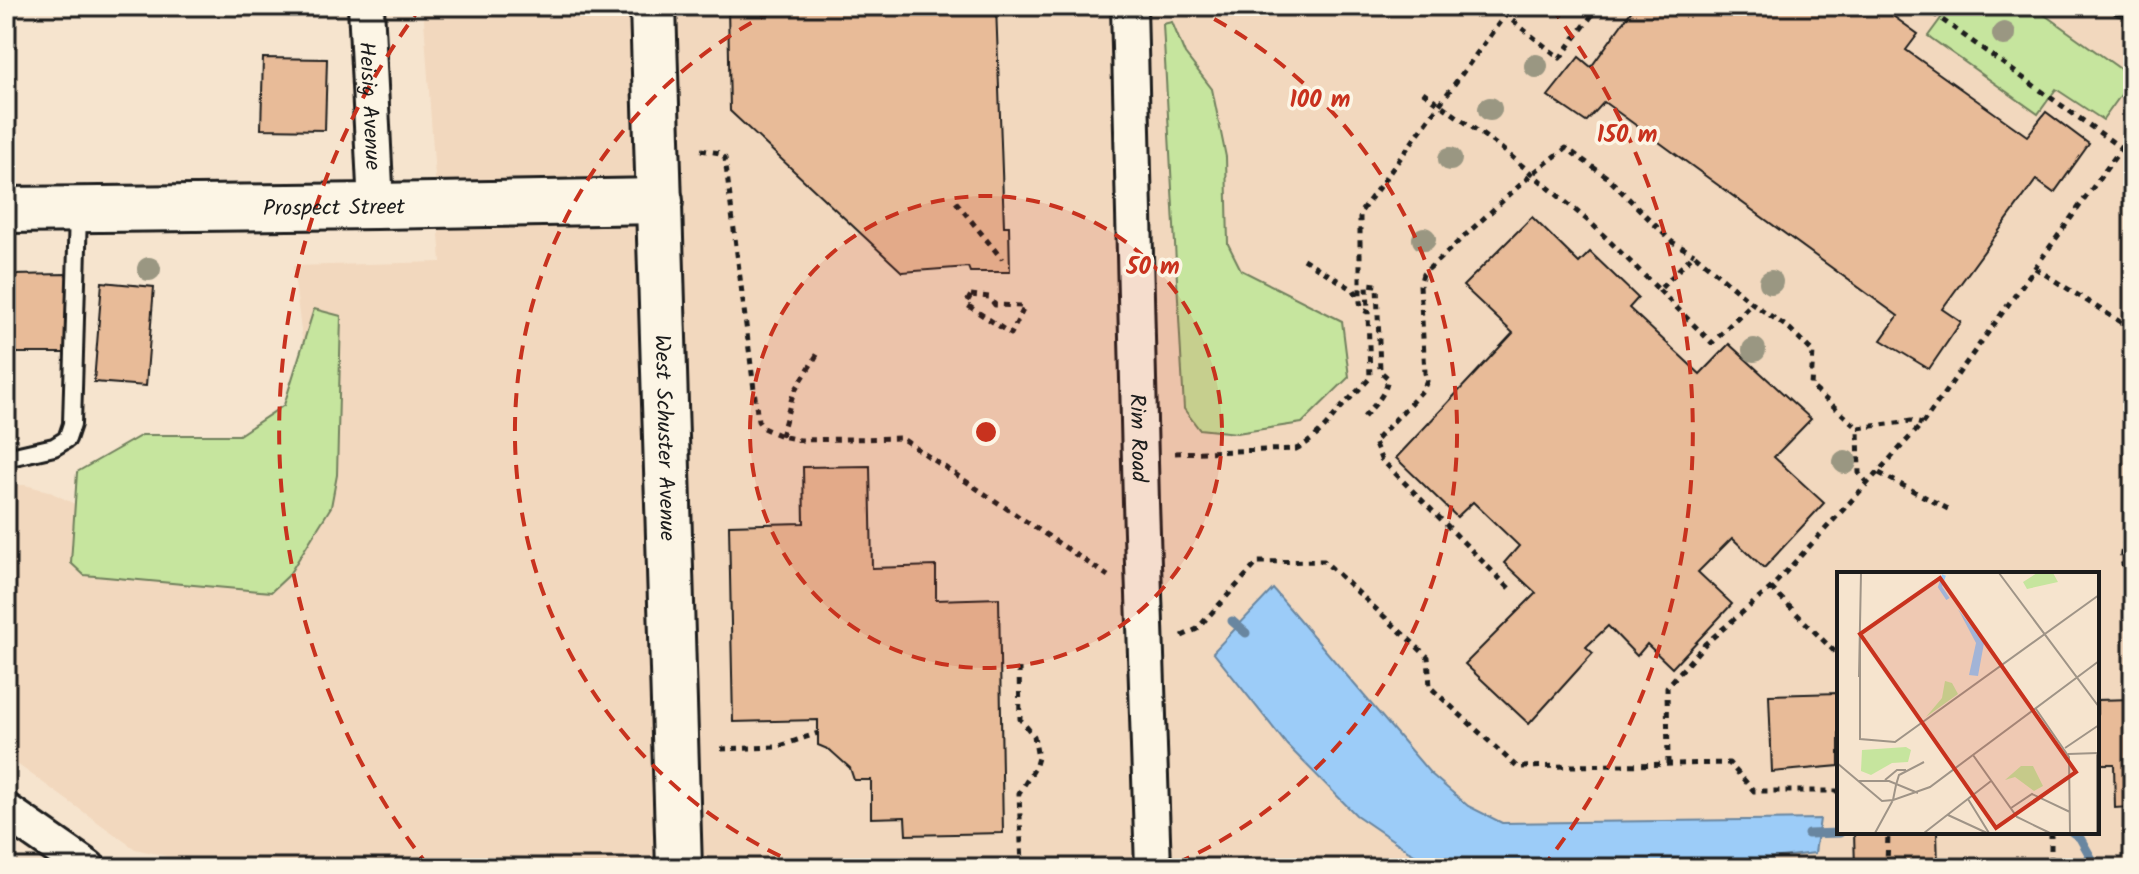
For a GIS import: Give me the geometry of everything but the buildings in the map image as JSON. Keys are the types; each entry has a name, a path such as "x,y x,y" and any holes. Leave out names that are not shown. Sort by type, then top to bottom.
{"main road":[{"name":"West Schuster Avenue","path":"653,6 672,722 679,868"},
{"name":"Prospect Street","path":"6,210 660,201"}],"street":[{"name":"Heisig Avenue","path":"366,6 376,206"},
{"name":"Rim Road","path":"1129,6 1153,868"},
{"path":"6,811 88,868"}],"lane":[{"path":"2121,6 2133,8"},
{"path":"6,458 54,447 67,439 72,424 78,211"}],"path":[{"path":"1360,302 1360,213 1505,15 1560,58 1599,6"},
{"path":"1888,13 1893,6"},
{"path":"1923,6 2121,148"},
{"path":"1423,92 1501,148 1592,224 1712,343 1752,303"},
{"path":"1668,764 1667,687 1705,644 1771,588 1922,424 2133,132"},
{"path":"1509,588 1381,459 1374,442 1423,390 1427,381 1420,285 1423,274 1532,174 1566,148 1607,177 1672,242 1694,254 1752,303 1790,329 1813,352 1811,386 1858,428 1859,473 1868,484"},
{"path":"701,150 720,153 725,158 758,421 763,428 800,440 901,438 1108,576"},
{"path":"956,202 1002,259"},
{"path":"1659,290 1694,254"},
{"path":"1303,259 1354,290 1363,310 1368,312"},
{"path":"2035,268 2133,330"},
{"path":"1175,453 1296,449 1306,445 1370,378 1367,284 1377,285 1380,371 1388,378 1380,399 1364,417"},
{"path":"971,295 989,297 995,305 1024,308 1011,334 967,305 971,295"},
{"path":"781,436 793,394 818,353"},
{"path":"1858,428 1911,421 1922,424"},
{"path":"1879,473 1948,509"},
{"path":"2133,529 2122,544 2123,569 2133,583"},
{"path":"1182,636 1197,629 1258,562 1324,561 1428,657 1430,687 1517,767 1729,763 1754,791 1837,791"},
{"path":"1771,588 1837,654"},
{"path":"1019,668 1020,719 1034,736 1038,758 1019,793 1022,867"},
{"path":"721,749 777,747 818,733"},
{"path":"1887,868 1888,834"},
{"path":"2051,834 2051,865"},
{"path":"1189,862 1208,862 1233,868"},
{"path":"1000,868 1072,865 1076,868"}],"shaded area":[{"path":"423,6 2133,6 2133,868 219,868 135,849 6,756 6,485 25,485 48,491 85,509 315,443 293,266 441,262"}],"green space":[{"path":"1950,6 2032,6 2133,78 2103,120 2056,89 2038,114 1928,36"},
{"path":"1172,22 1185,54 1212,89 1226,157 1228,244 1241,270 1342,321 1349,377 1302,423 1237,433 1199,429 1184,409 1163,24"},
{"path":"314,309 341,316 337,475 331,507 288,576 271,592 84,575 71,563 77,472 142,435 239,435 284,405"}],"water":[{"path":"1273,589 1430,773 1468,806 1502,823 1820,819 1815,853 1685,868 1452,868 1425,862 1356,815 1287,745 1213,652"}],"waterway":[{"path":"1232,621 1246,633"},
{"path":"1808,834 1837,833"},
{"path":"2075,834 2097,868"}]}
